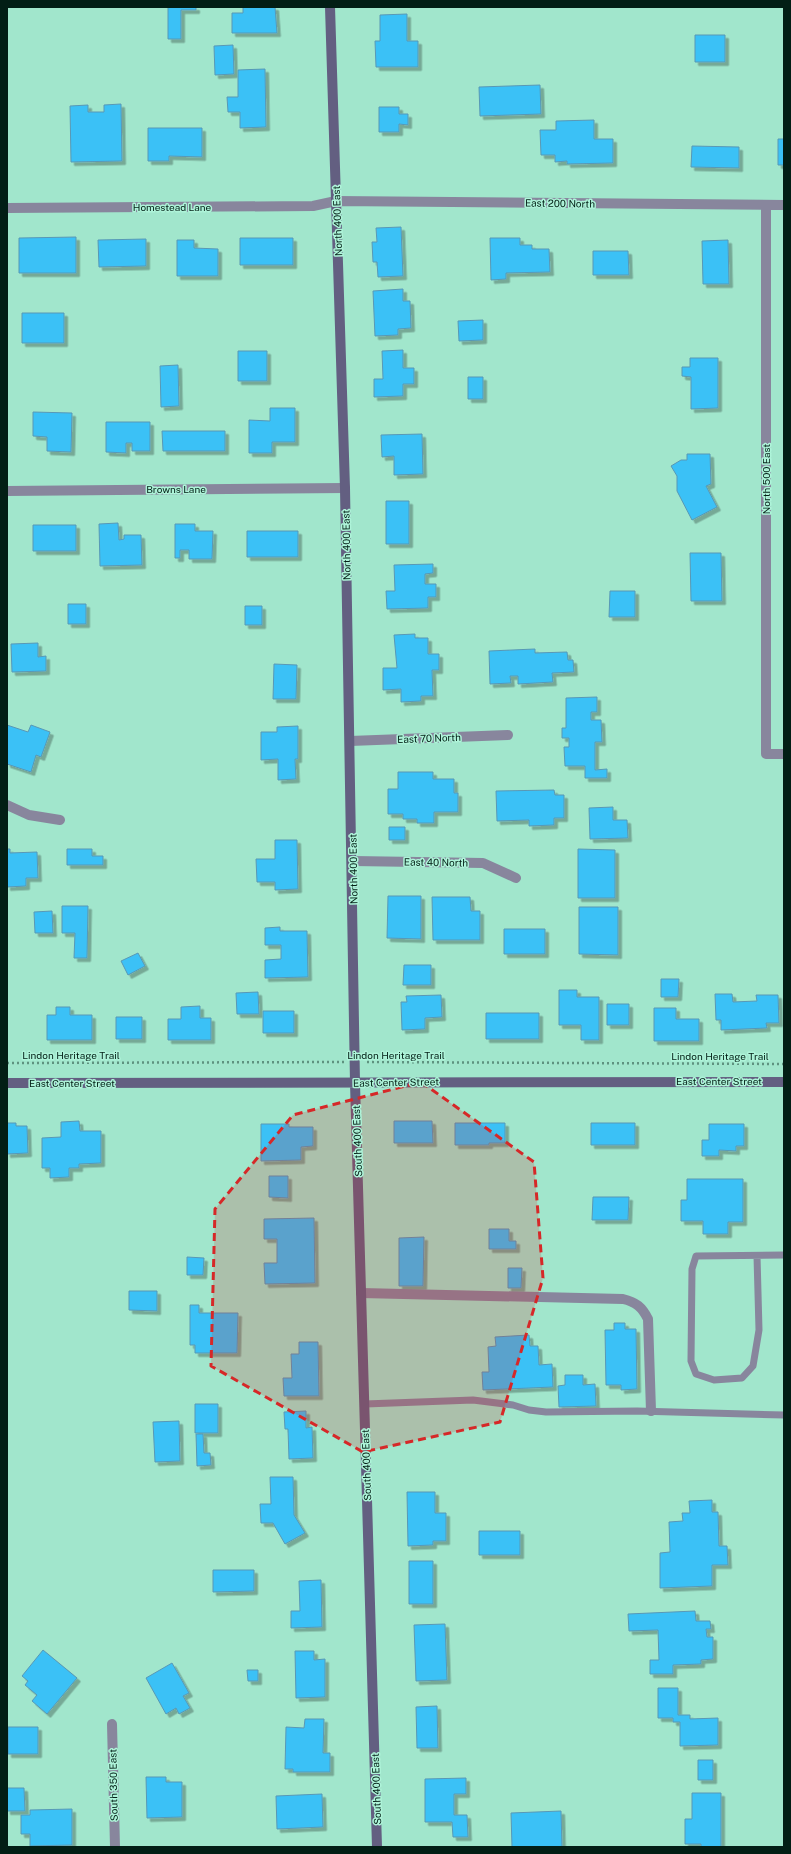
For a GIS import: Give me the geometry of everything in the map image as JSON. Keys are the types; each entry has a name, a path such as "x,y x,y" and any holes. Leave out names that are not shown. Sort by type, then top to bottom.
{"street":[{"name":"North 400 East","path":"330,7 344,488 353,861 356,1083"},
{"name":"East 200 North","path":"336,201 784,205"},
{"name":"Homestead Lane","path":"7,208 313,206 336,201"},
{"name":"North 500 East","path":"766,205 766,754 784,754"},
{"name":"Browns Lane","path":"7,491 344,488"},
{"name":"East 70 North","path":"350,741 508,735"},
{"path":"7,806 29,815 60,820"},
{"name":"East 40 North","path":"353,861 484,863 516,878"},
{"name":"East Center Street","path":"7,1083 784,1082"},
{"name":"South 400 East","path":"356,1083 377,1847"},
{"path":"361,1293 632,1301 644,1311 648,1318 651,1411"},
{"name":"South 350 East","path":"112,1724 115,1847"}],"lane":[{"path":"757,1256 759,1330 753,1366 742,1378 714,1380 696,1374 691,1361 692,1269 696,1256 784,1255"},
{"path":"365,1404 473,1400 513,1405 529,1410 546,1412 651,1411 784,1415"}],"path":[{"name":"Lindon Heritage Trail","path":"7,1063 356,1062 784,1064"}],"highlighted area":[{"path":"421,1082 534,1162 543,1278 500,1422 363,1452 211,1366 215,1209 293,1115"}],"building":[{"path":"168,7 196,7 196,10 181,10 181,39 168,39"},
{"path":"243,7 275,7 277,33 232,33 232,13 243,13"},
{"path":"407,14 407,41 418,41 418,67 376,67 375,41 380,41 380,15"},
{"path":"695,35 725,35 725,62 695,62"},
{"path":"233,45 234,74 215,75 214,46"},
{"path":"265,69 266,127 240,128 240,112 228,112 227,97 238,97 238,70"},
{"path":"540,85 541,114 480,116 479,87"},
{"path":"121,104 122,161 71,162 70,106 88,105 88,112 104,112 104,105"},
{"path":"379,107 399,107 399,114 408,114 408,125 399,124 399,132 379,132"},
{"path":"594,120 594,139 613,139 613,163 567,164 567,161 555,162 555,155 541,155 540,130 556,130 556,121"},
{"path":"148,128 202,128 202,157 169,156 169,161 148,161"},
{"path":"778,139 784,139 784,165 778,165"},
{"path":"692,146 739,147 739,168 691,167"},
{"path":"401,227 403,276 378,277 377,262 373,262 372,242 377,242 376,228"},
{"path":"76,237 76,273 19,273 19,238"},
{"path":"240,238 293,238 293,265 240,265"},
{"path":"490,238 520,238 520,245 532,245 532,249 549,249 550,272 506,273 506,279 491,280"},
{"path":"146,239 146,266 99,267 98,240"},
{"path":"177,240 194,240 194,248 218,249 218,276 177,276"},
{"path":"728,240 729,284 703,284 702,241"},
{"path":"593,251 628,251 629,275 593,275"},
{"path":"403,289 403,301 410,301 411,328 398,329 398,335 375,336 373,291"},
{"path":"22,313 64,313 64,343 22,343"},
{"path":"483,320 483,340 459,341 458,321"},
{"path":"403,350 403,368 414,368 414,384 403,384 403,396 374,397 374,379 383,379 382,351"},
{"path":"238,351 267,351 267,381 238,381"},
{"path":"690,358 718,358 718,408 691,409 691,377 682,376 682,367 690,367"},
{"path":"178,365 179,406 161,407 160,366"},
{"path":"468,377 483,377 483,399 468,399"},
{"path":"270,408 295,408 295,442 272,442 272,453 249,453 249,420 270,421"},
{"path":"33,412 72,413 71,452 47,451 47,437 33,436"},
{"path":"106,422 150,422 150,451 132,451 132,443 126,443 126,453 106,452"},
{"path":"162,431 225,431 225,451 163,451"},
{"path":"422,434 423,474 394,475 394,456 382,457 381,435"},
{"path":"687,454 710,454 711,484 706,486 717,507 692,520 677,491 677,476 671,466 681,460 687,460"},
{"path":"386,501 409,501 409,544 386,544"},
{"path":"118,523 119,540 124,539 124,535 141,535 142,565 100,566 99,524"},
{"path":"175,524 195,524 195,531 213,531 212,559 189,559 189,550 180,550 180,558 175,558"},
{"path":"33,525 76,525 76,551 33,551"},
{"path":"247,531 298,531 298,557 247,557"},
{"path":"690,553 721,553 722,601 691,601"},
{"path":"433,564 433,573 425,574 425,584 436,584 436,597 428,597 428,608 387,609 386,591 395,591 394,565"},
{"path":"610,591 635,591 635,617 609,617"},
{"path":"68,604 86,604 86,624 68,624"},
{"path":"245,606 262,606 262,625 245,625"},
{"path":"415,634 415,638 428,638 428,654 439,654 439,670 432,670 433,696 421,696 421,701 401,702 401,689 383,690 383,668 397,668 394,635"},
{"path":"38,643 38,657 46,656 46,671 12,672 11,644"},
{"path":"535,649 535,653 567,652 568,660 573,660 574,672 552,673 553,682 518,684 518,676 510,676 511,683 490,684 489,651"},
{"path":"274,664 297,665 296,699 273,699"},
{"path":"597,697 597,712 591,712 591,720 601,720 602,742 595,742 595,770 607,769 607,778 585,778 585,766 565,766 564,747 569,747 569,738 562,738 562,728 566,728 566,698"},
{"path":"7,725 28,732 31,725 50,732 41,757 36,755 31,772 7,764"},
{"path":"298,726 298,759 295,759 296,779 278,780 278,759 261,760 261,732 277,732 277,727"},
{"path":"398,772 433,772 433,779 454,779 454,793 458,793 458,812 434,812 434,823 417,823 417,819 403,819 403,814 388,814 388,789 398,789"},
{"path":"554,790 555,795 564,795 564,818 554,818 554,825 529,826 529,820 497,821 496,791"},
{"path":"613,807 613,820 627,820 628,838 590,839 589,808"},
{"path":"389,827 405,827 405,840 389,840"},
{"path":"275,840 297,840 298,889 275,890 275,882 257,882 256,859 275,859"},
{"path":"7,849 10,849 10,853 37,852 38,878 26,878 26,886 7,887"},
{"path":"67,849 92,849 92,856 103,856 103,865 67,865"},
{"path":"578,849 615,850 615,898 578,898"},
{"path":"388,896 421,896 421,939 387,938"},
{"path":"432,897 470,897 471,911 480,911 480,940 433,940"},
{"path":"62,906 88,906 87,958 74,958 75,933 62,933"},
{"path":"579,907 618,907 618,955 579,954"},
{"path":"52,911 53,933 35,933 34,912"},
{"path":"280,927 280,931 307,931 308,977 265,978 265,960 281,959 281,945 265,945 265,928"},
{"path":"504,929 545,929 545,954 504,954"},
{"path":"138,953 145,966 128,975 121,961"},
{"path":"404,965 431,965 431,985 403,985"},
{"path":"661,979 679,979 678,997 661,997"},
{"path":"559,990 577,990 577,997 599,997 599,1040 581,1040 581,1025 559,1025"},
{"path":"258,992 259,1014 237,1014 236,993"},
{"path":"715,994 732,994 733,1002 757,1001 756,995 778,995 779,1023 766,1023 767,1028 721,1030 721,1020 716,1020"},
{"path":"441,995 442,1017 425,1018 425,1029 402,1030 401,1002 407,1002 406,996"},
{"path":"607,1004 629,1004 629,1025 607,1025"},
{"path":"200,1006 200,1018 211,1018 211,1040 168,1040 168,1019 181,1019 181,1007"},
{"path":"56,1007 70,1007 70,1015 92,1015 92,1040 47,1040 47,1015 56,1015"},
{"path":"654,1008 676,1008 676,1019 699,1019 699,1041 654,1041"},
{"path":"263,1011 294,1011 294,1033 263,1033"},
{"path":"486,1013 539,1013 539,1039 486,1039"},
{"path":"116,1017 142,1017 142,1039 116,1039"},
{"path":"79,1121 80,1131 101,1131 101,1163 79,1164 79,1168 69,1168 69,1177 50,1178 50,1168 42,1168 42,1138 61,1137 61,1122"},
{"path":"394,1121 432,1121 433,1143 394,1143"},
{"path":"7,1123 16,1123 16,1126 27,1126 28,1153 7,1154"},
{"path":"455,1123 505,1123 505,1143 489,1143 489,1145 455,1145"},
{"path":"591,1123 635,1123 635,1145 591,1145"},
{"path":"261,1124 289,1124 289,1127 313,1127 313,1146 301,1147 301,1160 261,1161"},
{"path":"709,1124 744,1124 744,1146 736,1146 736,1151 719,1150 719,1156 702,1156 702,1140 709,1140"},
{"path":"269,1176 288,1176 288,1198 269,1197"},
{"path":"687,1179 743,1179 743,1222 728,1222 728,1234 703,1234 703,1221 681,1221 681,1200 687,1200"},
{"path":"593,1197 629,1197 628,1220 592,1220"},
{"path":"314,1218 315,1283 265,1284 264,1263 277,1263 277,1239 264,1239 264,1219"},
{"path":"489,1229 509,1229 509,1241 516,1241 516,1249 489,1249"},
{"path":"424,1237 423,1286 399,1286 399,1238"},
{"path":"187,1257 204,1258 203,1275 187,1275"},
{"path":"508,1268 522,1268 521,1288 508,1288"},
{"path":"129,1291 157,1291 157,1311 129,1310"},
{"path":"190,1305 199,1305 199,1313 238,1313 237,1353 195,1353 195,1345 190,1345"},
{"path":"614,1323 625,1323 625,1329 636,1329 637,1389 621,1390 621,1385 606,1385 605,1330 614,1330"},
{"path":"529,1335 530,1346 538,1346 539,1365 552,1364 553,1387 483,1390 482,1372 489,1372 488,1347 496,1346 495,1337"},
{"path":"299,1342 318,1342 319,1396 284,1396 283,1378 292,1378 291,1354 299,1354"},
{"path":"565,1375 583,1375 583,1385 595,1384 596,1406 559,1407 558,1386 565,1385"},
{"path":"195,1404 218,1404 218,1433 195,1433"},
{"path":"306,1411 306,1428 312,1427 313,1458 289,1459 288,1429 285,1429 284,1412"},
{"path":"179,1421 180,1461 155,1462 153,1422"},
{"path":"196,1434 203,1434 204,1453 210,1453 211,1465 197,1466"},
{"path":"270,1477 293,1477 294,1515 305,1533 285,1544 273,1523 261,1523 260,1504 271,1504"},
{"path":"407,1492 435,1492 435,1513 446,1513 446,1541 433,1541 433,1545 408,1546"},
{"path":"712,1500 712,1512 718,1512 719,1546 727,1546 728,1565 712,1565 712,1586 660,1588 660,1553 670,1552 669,1522 683,1521 682,1513 690,1513 689,1501"},
{"path":"479,1531 520,1531 520,1555 479,1555"},
{"path":"409,1561 433,1561 433,1604 409,1604"},
{"path":"213,1570 254,1570 254,1591 213,1592"},
{"path":"321,1580 322,1627 291,1628 291,1611 300,1611 299,1581"},
{"path":"695,1611 696,1621 710,1621 711,1629 706,1629 707,1637 713,1637 713,1659 701,1660 701,1664 673,1665 673,1674 650,1674 650,1660 659,1660 658,1630 629,1631 628,1614"},
{"path":"445,1624 447,1680 416,1681 414,1625"},
{"path":"43,1650 77,1678 47,1714 32,1701 37,1695 25,1685 28,1681 22,1676"},
{"path":"295,1651 314,1651 314,1660 325,1659 325,1697 296,1698"},
{"path":"172,1663 189,1693 183,1696 190,1708 179,1714 176,1708 166,1714 146,1678"},
{"path":"247,1670 258,1670 258,1681 248,1681"},
{"path":"658,1688 678,1688 678,1715 690,1715 690,1719 718,1718 718,1745 680,1746 680,1722 673,1722 673,1718 658,1718"},
{"path":"437,1706 438,1748 417,1748 416,1707"},
{"path":"305,1719 324,1719 323,1753 330,1753 330,1772 293,1772 293,1769 285,1769 286,1727 304,1728"},
{"path":"8,1727 38,1727 38,1754 8,1754"},
{"path":"698,1760 713,1760 713,1780 698,1780"},
{"path":"146,1777 166,1777 166,1782 182,1782 182,1817 147,1818"},
{"path":"466,1778 466,1794 454,1794 454,1815 467,1815 468,1837 453,1837 452,1822 425,1822 425,1779"},
{"path":"7,1788 24,1788 25,1811 7,1811"},
{"path":"692,1793 721,1793 721,1847 701,1847 701,1844 685,1844 685,1819 692,1819"},
{"path":"322,1794 323,1827 277,1829 276,1796"},
{"path":"72,1809 72,1845 30,1846 30,1834 21,1834 21,1815 30,1815 30,1810"},
{"path":"561,1811 562,1847 512,1847 511,1813"}]}
